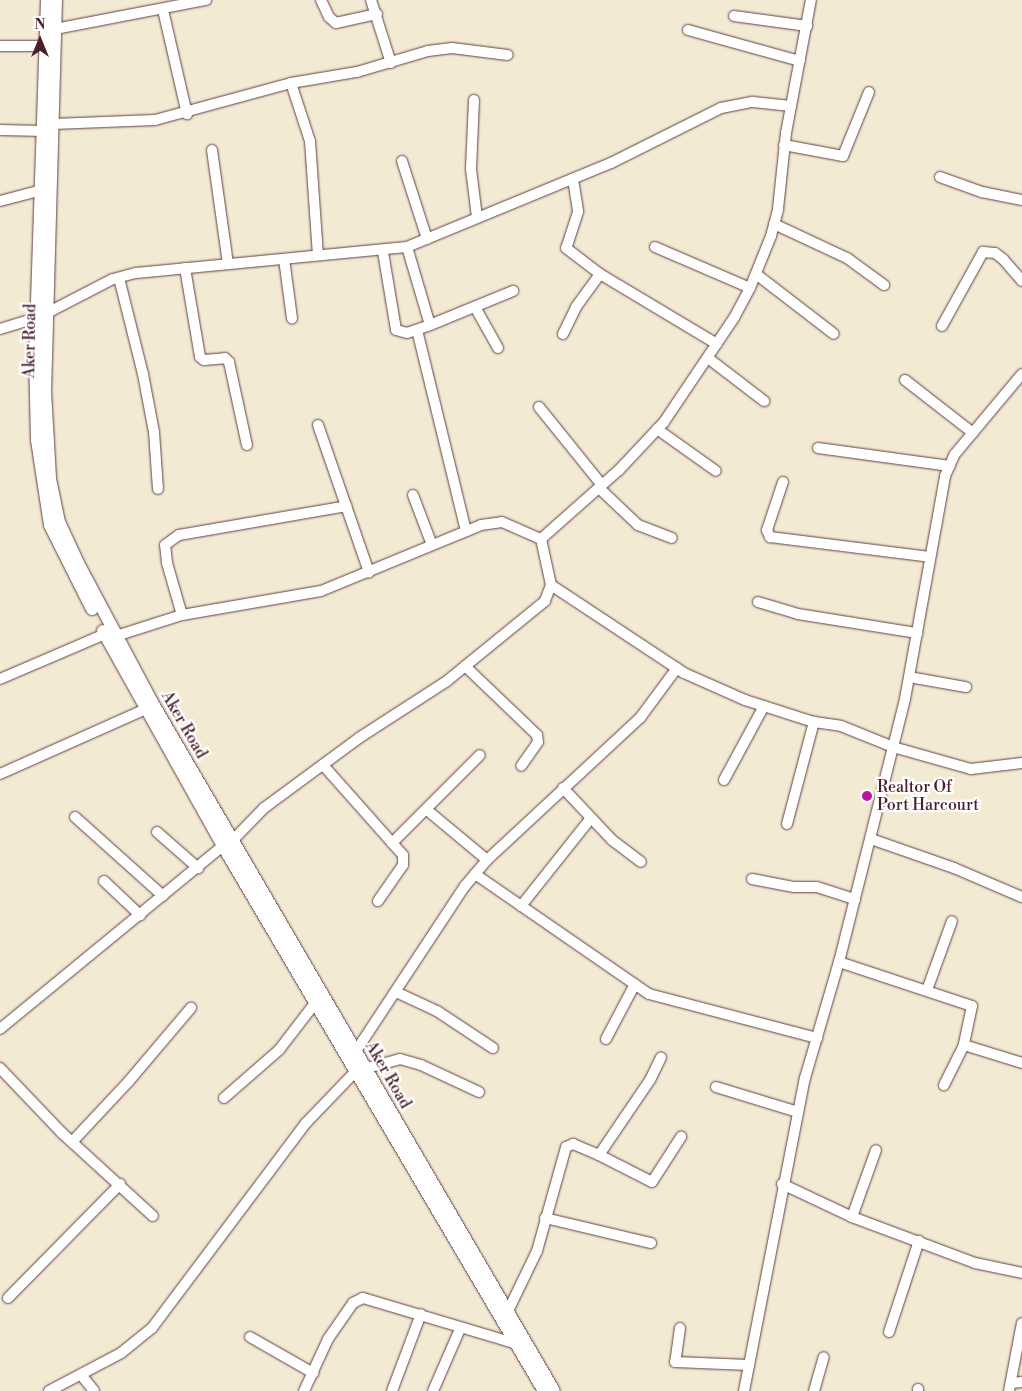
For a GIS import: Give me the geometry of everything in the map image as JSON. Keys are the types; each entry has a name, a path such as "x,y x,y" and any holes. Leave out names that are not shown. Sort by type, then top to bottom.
{"street":[{"name":"Aker Road","path":"47,0 45,46 50,80"},
{"name":"Aker Road","path":"41,315 50,80 56,0"},
{"path":"55,29 163,10 206,0"},
{"path":"322,0 329,17 336,23 377,14"},
{"path":"371,0 391,63"},
{"path":"541,540 601,487 657,429 708,358 750,288 774,224 784,145 811,0"},
{"path":"163,10 187,114"},
{"path":"734,16 807,26"},
{"path":"688,30 800,61"},
{"path":"0,46 45,46"},
{"path":"0,130 147,120 187,114 291,83 391,63 428,51 452,48 508,55"},
{"path":"291,83 310,141 318,255"},
{"path":"784,145 843,156 869,92"},
{"path":"474,100 471,170 478,217"},
{"path":"0,330 41,315 119,278 185,268 318,255 383,252 407,247 573,179 721,108 753,102 791,106"},
{"name":"Aker Road","path":"49,127 42,190 41,315 45,401 54,503 66,539 146,709 356,1051 362,1069"},
{"path":"212,150 228,264"},
{"path":"402,161 427,238"},
{"path":"940,177 982,192 1022,200"},
{"path":"573,179 578,212 566,248 600,274 717,344"},
{"path":"0,201 42,190"},
{"path":"774,224 840,254 884,285"},
{"path":"407,247 430,325"},
{"path":"655,247 750,288"},
{"path":"383,252 396,330 399,333 417,330 514,291"},
{"path":"942,326 983,252 995,253 1003,258 1022,281"},
{"path":"284,259 292,318"},
{"path":"185,268 200,356 204,360 225,358 230,362 247,445"},
{"path":"563,334 576,307 600,274"},
{"path":"756,274 834,334"},
{"path":"119,278 143,374 154,432 158,488"},
{"path":"475,306 498,348"},
{"path":"417,330 466,531"},
{"path":"708,358 764,401"},
{"path":"744,1391 782,1184 798,1112 839,962 893,747 909,678 930,557 950,466 973,433 1022,374"},
{"path":"906,380 973,433"},
{"path":"539,408 601,487 638,525 672,538"},
{"path":"318,425 369,572"},
{"path":"657,429 716,471"},
{"path":"818,448 950,466"},
{"path":"784,482 767,530 770,537 930,557"},
{"path":"413,495 432,545"},
{"path":"182,614 167,563 165,545 179,535 347,506"},
{"path":"0,1029 228,844 264,808 465,666 545,601 551,585 541,540 520,527 502,522 466,531 321,591 182,614 110,635 1,676"},
{"path":"551,585 677,668 764,706 814,722 859,732 893,747 970,769 1022,762"},
{"path":"758,602 798,614 917,632"},
{"name":"Aker Road","path":"110,635 316,1002 362,1069 544,1391"},
{"path":"465,666 538,735 538,742 521,766"},
{"path":"356,1051 475,874 487,860 563,788 640,718 677,668"},
{"path":"909,678 966,687"},
{"path":"724,780 764,706"},
{"path":"0,774 146,709"},
{"path":"787,824 814,722"},
{"path":"392,843 480,755"},
{"path":"323,765 392,843 404,861 378,901"},
{"path":"563,788 591,818 641,862"},
{"path":"427,810 487,860"},
{"path":"75,818 163,896"},
{"path":"521,906 591,818"},
{"path":"157,832 198,868"},
{"path":"871,839 954,868 1022,897"},
{"path":"475,874 635,984 672,1002 713,1009 817,1038"},
{"path":"752,879 794,887 817,887 855,899"},
{"path":"104,880 140,915"},
{"path":"927,990 952,921"},
{"path":"839,962 973,1007 964,1045 944,1085"},
{"path":"606,1040 635,984"},
{"path":"396,992 437,1012 493,1048"},
{"path":"224,1098 280,1050 316,1002"},
{"path":"72,1142 129,1081 190,1008"},
{"path":"964,1045 1022,1063"},
{"path":"599,1155 650,1080 661,1057"},
{"path":"49,1391 82,1376 122,1352 152,1328 306,1123 362,1069 400,1059 421,1065 479,1092"},
{"path":"0,1068 14,1086 152,1216"},
{"path":"716,1087 798,1112"},
{"name":"Aker Road","path":"388,1117 508,1311 554,1391"},
{"path":"508,1311 537,1251 566,1147 573,1144 652,1182 680,1137"},
{"path":"852,1217 876,1150"},
{"path":"8,1298 120,1184"},
{"path":"782,1184 852,1217 975,1263 1022,1273"},
{"path":"545,1218 651,1243"},
{"path":"890,1332 919,1241"},
{"path":"304,1391 328,1339 353,1303 363,1298 421,1314 460,1329 517,1344"},
{"path":"392,1391 421,1314"},
{"path":"1010,1387 1022,1323"},
{"path":"680,1328 675,1362 749,1365"},
{"path":"433,1391 460,1329"},
{"path":"250,1337 312,1373"},
{"path":"814,1391 824,1357"},
{"path":"82,1376 94,1391"},
{"path":"1010,1387 1022,1382"}],"place":[{"name":"Realtor Of Port Harcourt","path":"867,796"}]}
